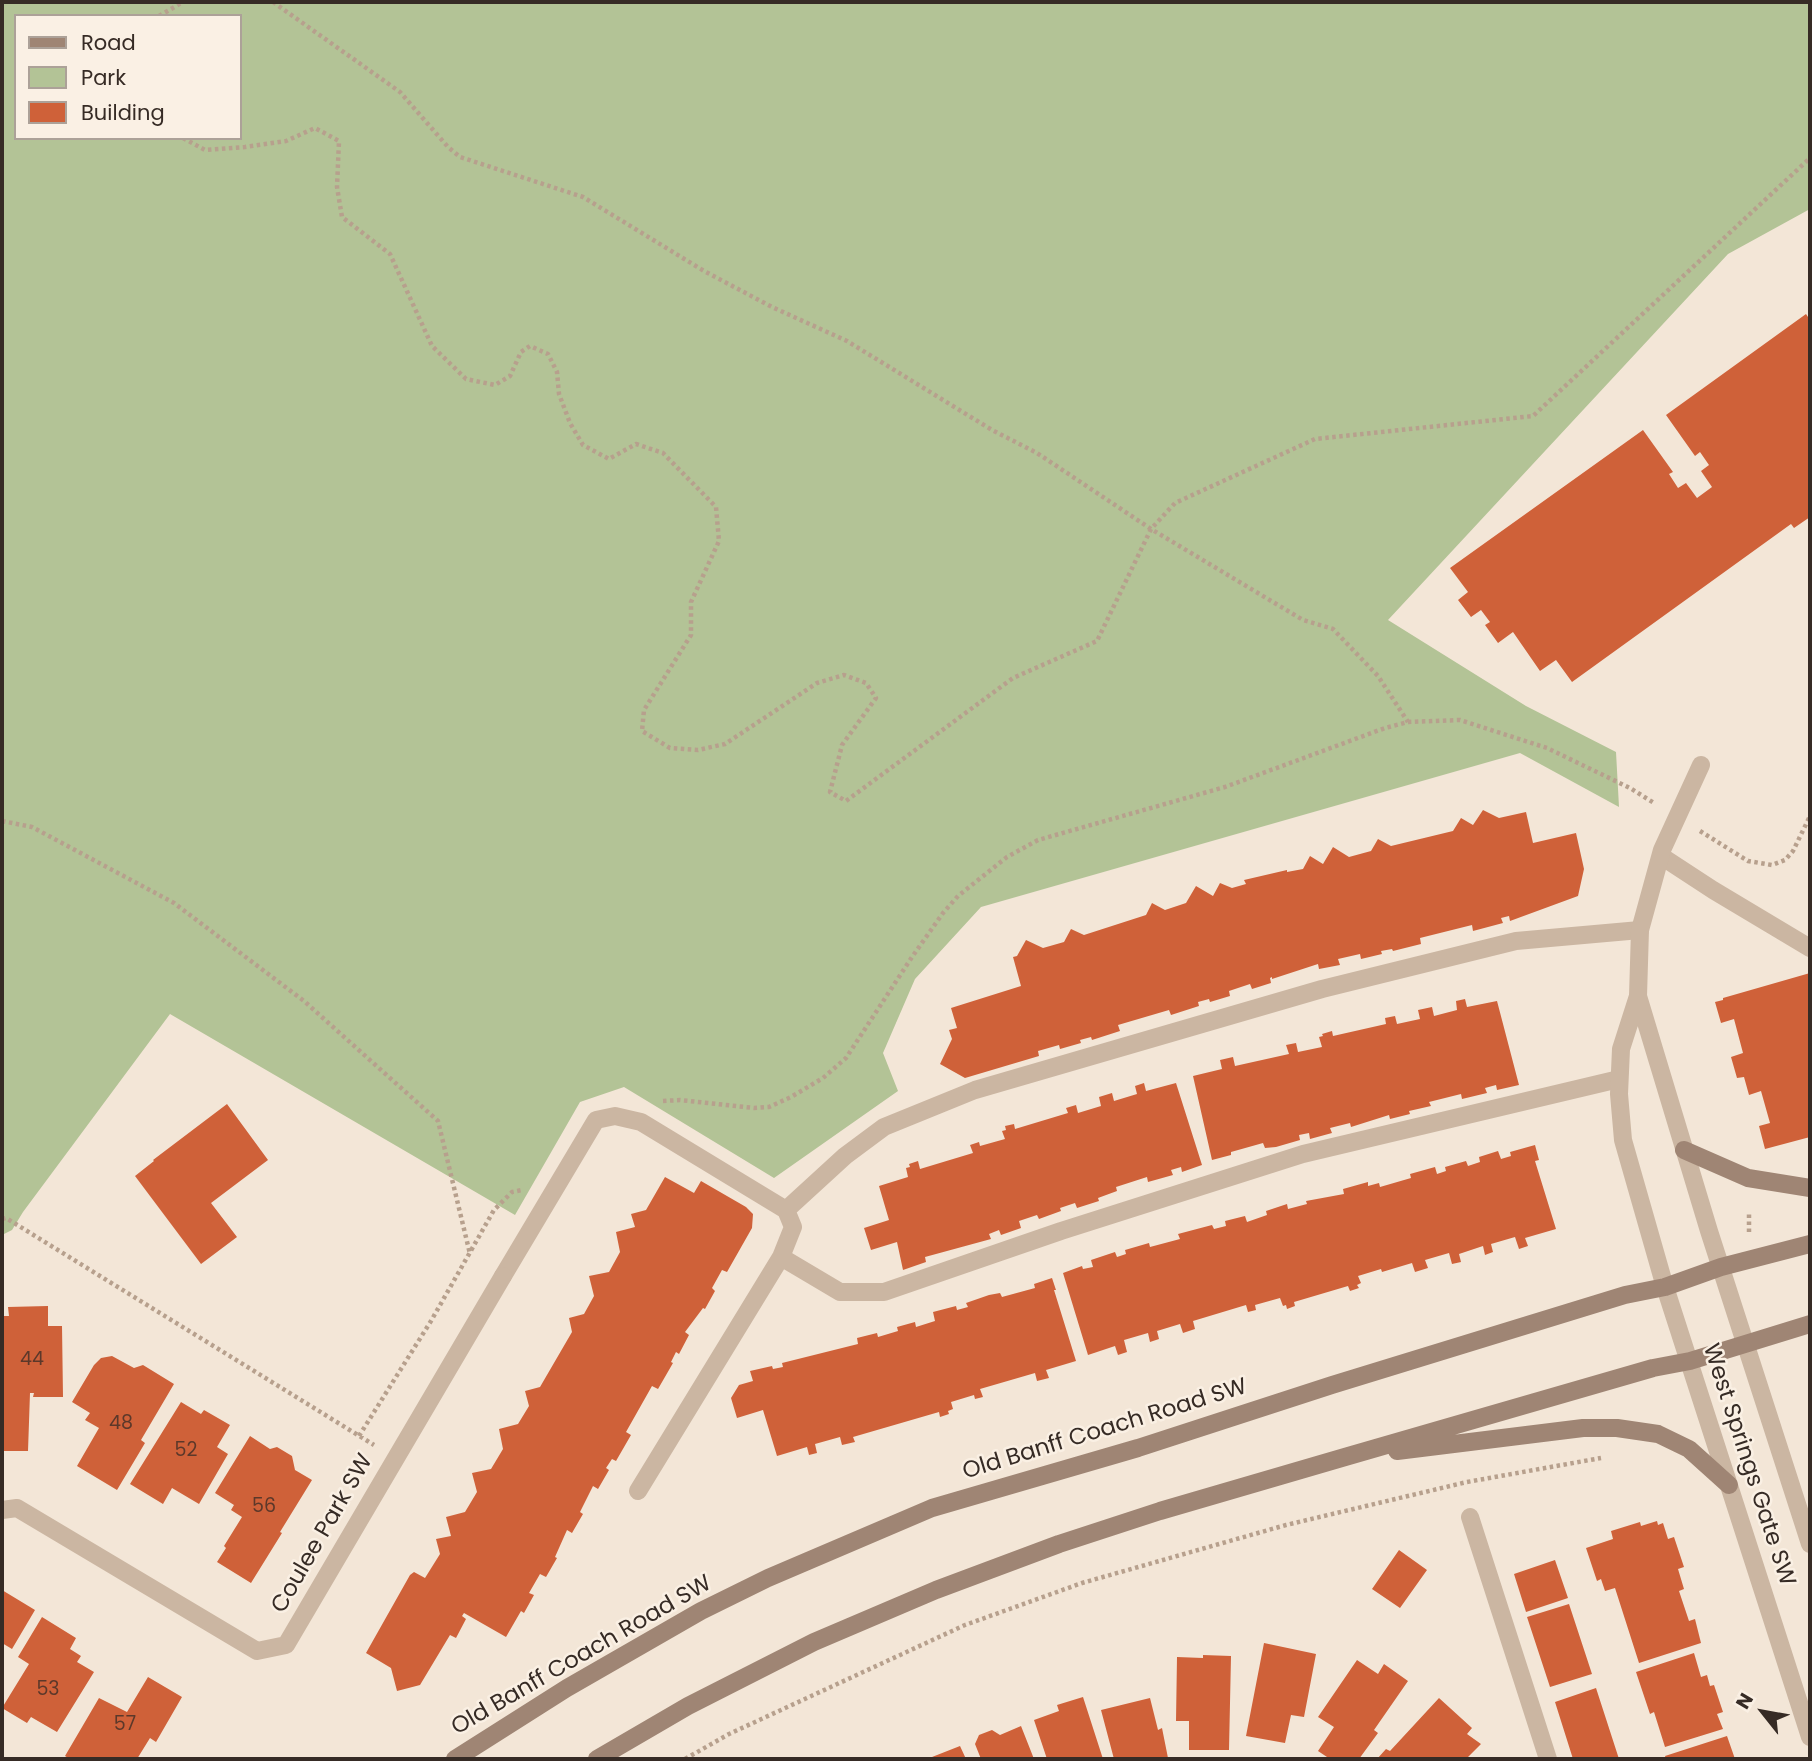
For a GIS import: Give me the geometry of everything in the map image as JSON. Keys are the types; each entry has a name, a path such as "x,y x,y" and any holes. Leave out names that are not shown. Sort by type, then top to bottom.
{"main road":[{"path":"1684,1150 1748,1178 1810,1188"},
{"name":"Old Banff Coach Road SW","path":"455,1759 567,1688 701,1611 768,1578 933,1508 1138,1448 1332,1385 1598,1304 1665,1287 1721,1267 1810,1244"},
{"path":"597,1759 688,1706 814,1642 936,1590 1059,1544 1345,1457 1653,1368 1690,1361 1810,1324"},
{"path":"1345,1457 1583,1428 1617,1428 1658,1434 1689,1449 1729,1485"}],"street":[{"path":"1637,996 1640,930 1661,856 1701,765"},
{"path":"1661,856 1810,948"},
{"path":"786,1210 845,1156 884,1127 975,1090 1322,989 1516,941 1640,930"},
{"name":"West Springs Gate SW","path":"1637,996 1621,1049 1619,1079 1623,1140 1665,1287 1810,1737"},
{"name":"West Springs Gate SW","path":"1637,996 1810,1544"},
{"path":"781,1257 841,1293 884,1292 1061,1231 1303,1154 1619,1079"},
{"name":"Coulee Park SW","path":"2,1510 17,1508 257,1651 286,1645 596,1120 615,1116 641,1122"},
{"path":"638,1491 781,1257 793,1227 786,1210 641,1122"},
{"path":"1470,1517 1548,1759"}],"path":[{"path":"163,14 184,2"},
{"path":"273,2 400,92 447,147 460,157 583,197 704,271 772,307 847,341 992,430 1037,453 1151,529 1303,621 1332,629 1378,676 1408,722"},
{"path":"187,140 205,149 245,147 286,142 315,128 339,141 337,187 342,217 390,254 432,345 440,354 467,379 495,385 510,376 521,352 530,346 548,354 557,372 559,394 570,423 583,445 609,459 636,444 663,453 716,507 719,541 691,602 691,635 644,710 642,731 670,748 698,750 725,744 817,682 844,675 866,682 876,698 842,745 830,793 846,802 1013,678 1097,641 1151,529 1175,503 1315,439 1533,416 1810,158"},
{"path":"641,1122 652,1106 664,1101 769,1107 823,1078 846,1058 912,957 958,896 1007,857 1038,840 1225,787 1364,735 1408,722 1460,720 1547,748 1630,788 1740,857 1759,864 1772,865 1785,860 1793,851 1810,816"},
{"path":"2,822 32,827 174,903 304,1002 438,1121 470,1254"},
{"path":"359,1436 431,1321 494,1210 512,1192 528,1190 550,1197"},
{"path":"1749,1214 1749,1240"},
{"path":"2,1219 6,1218 395,1458"},
{"path":"685,1759 741,1728 965,1625 1082,1583 1299,1522 1467,1482 1604,1458"}],"green space":[{"path":"2,2 1810,2 1810,209 1728,254 1388,620 1526,706 1616,752 1619,807 1520,753 981,907 915,979 883,1053 898,1091 774,1178 624,1087 580,1102 515,1215 170,1014 12,1230 2,1235"}],"building":[{"path":"1806,314 1810,320 1810,517 1794,528 1791,524 1572,682 1556,660 1540,671 1513,632 1498,643 1485,625 1490,622 1481,610 1471,617 1458,600 1468,592 1450,568 1643,430 1673,472 1669,474 1678,488 1686,483 1697,498 1712,487 1701,471 1709,465 1700,452 1695,456 1666,415"},
{"path":"1483,810 1499,818 1526,812 1533,843 1576,833 1584,869 1578,896 1510,921 1509,916 1501,918 1503,923 1473,931 1472,925 1420,938 1421,944 1381,951 1382,954 1361,959 1360,954 1338,959 1340,965 1319,969 1318,964 1272,977 1271,983 1252,989 1250,984 1229,991 1230,996 1210,1002 1209,999 1198,1002 1199,1006 1171,1015 1169,1010 1118,1025 1120,1031 1092,1040 1091,1037 1080,1040 1081,1043 1060,1049 1059,1045 1038,1051 1039,1056 965,1078 940,1064 952,1039 949,1030 957,1028 951,1008 1021,986 1013,957 1017,956 1026,940 1043,948 1064,942 1071,929 1084,935 1146,915 1152,903 1165,910 1186,903 1196,886 1213,896 1220,883 1232,888 1246,884 1244,880 1303,869 1310,856 1323,864 1333,847 1349,857 1371,851 1378,839 1391,846 1453,831 1461,818 1473,825"},
{"path":"1810,973 1810,1137 1765,1149 1759,1126 1770,1123 1761,1091 1749,1095 1744,1077 1737,1078 1731,1057 1743,1053 1734,1019 1721,1023 1715,1002"},
{"path":"1465,999 1467,1007 1497,1001 1519,1085 1497,1090 1496,1085 1485,1088 1487,1093 1462,1099 1461,1094 1429,1102 1431,1106 1409,1111 1410,1114 1390,1119 1389,1115 1351,1127 1350,1123 1330,1128 1332,1133 1310,1139 1309,1133 1299,1135 1300,1140 1276,1147 1265,1148 1263,1143 1212,1160 1193,1076 1222,1069 1220,1060 1233,1057 1235,1066 1289,1054 1286,1045 1296,1043 1298,1052 1322,1047 1319,1037 1332,1031 1333,1036 1386,1024 1385,1018 1395,1016 1397,1024 1420,1019 1418,1010 1432,1007 1434,1016 1457,1010 1456,1001"},
{"path":"1144,1083 1146,1091 1176,1083 1202,1165 1182,1172 1181,1167 1171,1170 1173,1175 1148,1182 1147,1177 1116,1187 1117,1191 1098,1198 1099,1201 1077,1208 1075,1203 1039,1219 1037,1215 1019,1221 1021,1228 1001,1235 999,1230 989,1234 991,1239 925,1257 926,1262 903,1270 897,1242 871,1250 864,1228 889,1220 879,1186 908,1177 906,1168 910,1167 909,1164 918,1161 920,1169 973,1153 970,1145 979,1142 980,1146 1005,1139 1002,1131 1006,1130 1005,1126 1014,1124 1015,1129 1068,1113 1066,1108 1076,1105 1078,1113 1101,1106 1099,1097 1112,1093 1114,1101 1137,1094 1135,1086"},
{"path":"227,1104 268,1160 211,1203 237,1237 201,1264 135,1176"},
{"path":"1535,1145 1539,1160 1535,1161 1556,1229 1525,1238 1528,1246 1519,1249 1515,1237 1491,1244 1493,1252 1485,1255 1483,1246 1459,1254 1461,1262 1452,1264 1449,1253 1425,1260 1428,1268 1415,1272 1412,1263 1382,1272 1381,1269 1358,1276 1361,1283 1357,1285 1359,1288 1350,1291 1348,1286 1294,1302 1295,1306 1287,1309 1280,1298 1255,1305 1256,1310 1248,1312 1246,1305 1193,1321 1195,1329 1183,1333 1180,1324 1157,1331 1159,1339 1150,1342 1148,1333 1124,1340 1127,1352 1118,1355 1115,1346 1088,1355 1063,1273 1082,1266 1083,1269 1093,1267 1091,1260 1115,1252 1117,1257 1126,1254 1125,1250 1149,1243 1150,1247 1180,1239 1178,1234 1212,1225 1214,1229 1226,1226 1225,1221 1245,1216 1247,1222 1267,1215 1266,1211 1287,1204 1288,1209 1307,1204 1306,1201 1344,1194 1343,1189 1368,1182 1368,1186 1379,1183 1380,1187 1411,1178 1410,1174 1435,1167 1437,1174 1446,1171 1445,1167 1466,1161 1468,1166 1480,1162 1479,1157 1498,1151 1501,1159 1511,1156 1510,1152"},
{"path":"665,1177 694,1193 701,1181 746,1207 753,1214 752,1228 727,1272 722,1270 705,1309 703,1308 685,1332 689,1335 679,1354 676,1352 671,1362 673,1363 658,1389 652,1386 626,1432 631,1435 616,1461 612,1459 606,1468 609,1470 598,1489 593,1486 580,1512 583,1514 572,1533 567,1530 555,1557 557,1558 546,1577 540,1574 529,1593 534,1595 506,1637 464,1613 462,1616 466,1619 456,1638 450,1635 420,1685 397,1691 391,1668 366,1653 410,1575 414,1572 425,1578 440,1554 436,1539 451,1536 446,1517 465,1512 477,1492 472,1473 491,1469 503,1449 499,1429 518,1424 529,1406 525,1391 540,1387 572,1332 569,1318 584,1314 594,1296 589,1276 609,1272 620,1252 616,1232 635,1227 631,1214 646,1210"},
{"path":"1052,1278 1076,1361 1046,1370 1049,1378 1037,1381 1035,1373 980,1389 983,1397 975,1399 974,1395 951,1402 953,1409 948,1411 949,1414 940,1417 939,1412 853,1437 855,1442 842,1445 840,1437 815,1444 817,1453 809,1455 807,1447 777,1456 763,1410 737,1418 731,1398 739,1385 753,1381 750,1371 772,1366 773,1369 783,1367 782,1363 858,1344 857,1338 877,1333 878,1337 898,1331 897,1327 915,1322 916,1327 935,1321 933,1312 956,1306 957,1310 968,1307 966,1303 989,1295 1000,1293 1002,1297 1035,1288 1034,1284"},
{"path":"48,1306 48,1326 62,1326 63,1397 33,1397 34,1393 30,1393 28,1451 2,1451 2,1316 9,1316 8,1307"},
{"path":"112,1356 134,1368 143,1365 174,1384 141,1440 145,1443 117,1490 77,1466 99,1428 85,1420 90,1413 72,1402 94,1365 101,1358"},
{"path":"181,1402 201,1414 204,1410 230,1425 217,1447 228,1454 199,1504 172,1488 163,1504 130,1484"},
{"path":"250,1436 270,1449 277,1447 292,1456 295,1470 312,1480 251,1583 217,1562 242,1517 231,1510 234,1505 215,1493"},
{"path":"1657,1521 1658,1525 1663,1523 1668,1539 1674,1537 1684,1567 1678,1569 1684,1589 1679,1591 1689,1621 1695,1619 1701,1643 1639,1663 1615,1588 1605,1591 1601,1579 1597,1581 1586,1548 1613,1539 1611,1531 1640,1522 1641,1526"},
{"path":"1399,1550 1427,1570 1400,1608 1372,1589"},
{"path":"1555,1560 1568,1598 1526,1612 1514,1574"},
{"path":"2,1590 35,1610 12,1649 2,1643"},
{"path":"1569,1604 1592,1674 1550,1687 1527,1617"},
{"path":"42,1617 76,1638 70,1649 81,1656 77,1662 94,1672 57,1732 31,1717 27,1723 2,1708 29,1664 18,1657"},
{"path":"1264,1643 1316,1654 1304,1717 1291,1715 1285,1743 1246,1736"},
{"path":"1694,1653 1701,1677 1707,1675 1710,1686 1714,1685 1723,1712 1717,1714 1723,1729 1665,1747 1654,1712 1650,1714 1636,1672"},
{"path":"1203,1655 1231,1656 1229,1750 1189,1750 1189,1721 1176,1721 1177,1657 1203,1658"},
{"path":"1357,1660 1378,1674 1384,1664 1408,1681 1374,1730 1378,1733 1359,1759 1330,1759 1318,1751 1334,1727 1318,1717"},
{"path":"148,1677 182,1697 156,1742 150,1738 137,1759 70,1759 65,1756 99,1698 127,1712"},
{"path":"1596,1688 1619,1759 1573,1759 1555,1702"},
{"path":"1083,1697 1103,1759 1047,1759 1034,1720 1059,1711 1057,1705"},
{"path":"1150,1698 1158,1730 1162,1728 1168,1758 1114,1759 1101,1710"},
{"path":"1439,1698 1472,1728 1467,1734 1481,1744 1466,1759 1377,1759 1386,1749 1390,1751"},
{"path":"1021,1726 1034,1759 981,1759 975,1744 979,1735 992,1730 1000,1735"},
{"path":"1727,1736 1735,1759 1666,1759 1665,1756"},
{"path":"960,1746 966,1759 932,1757"}]}
